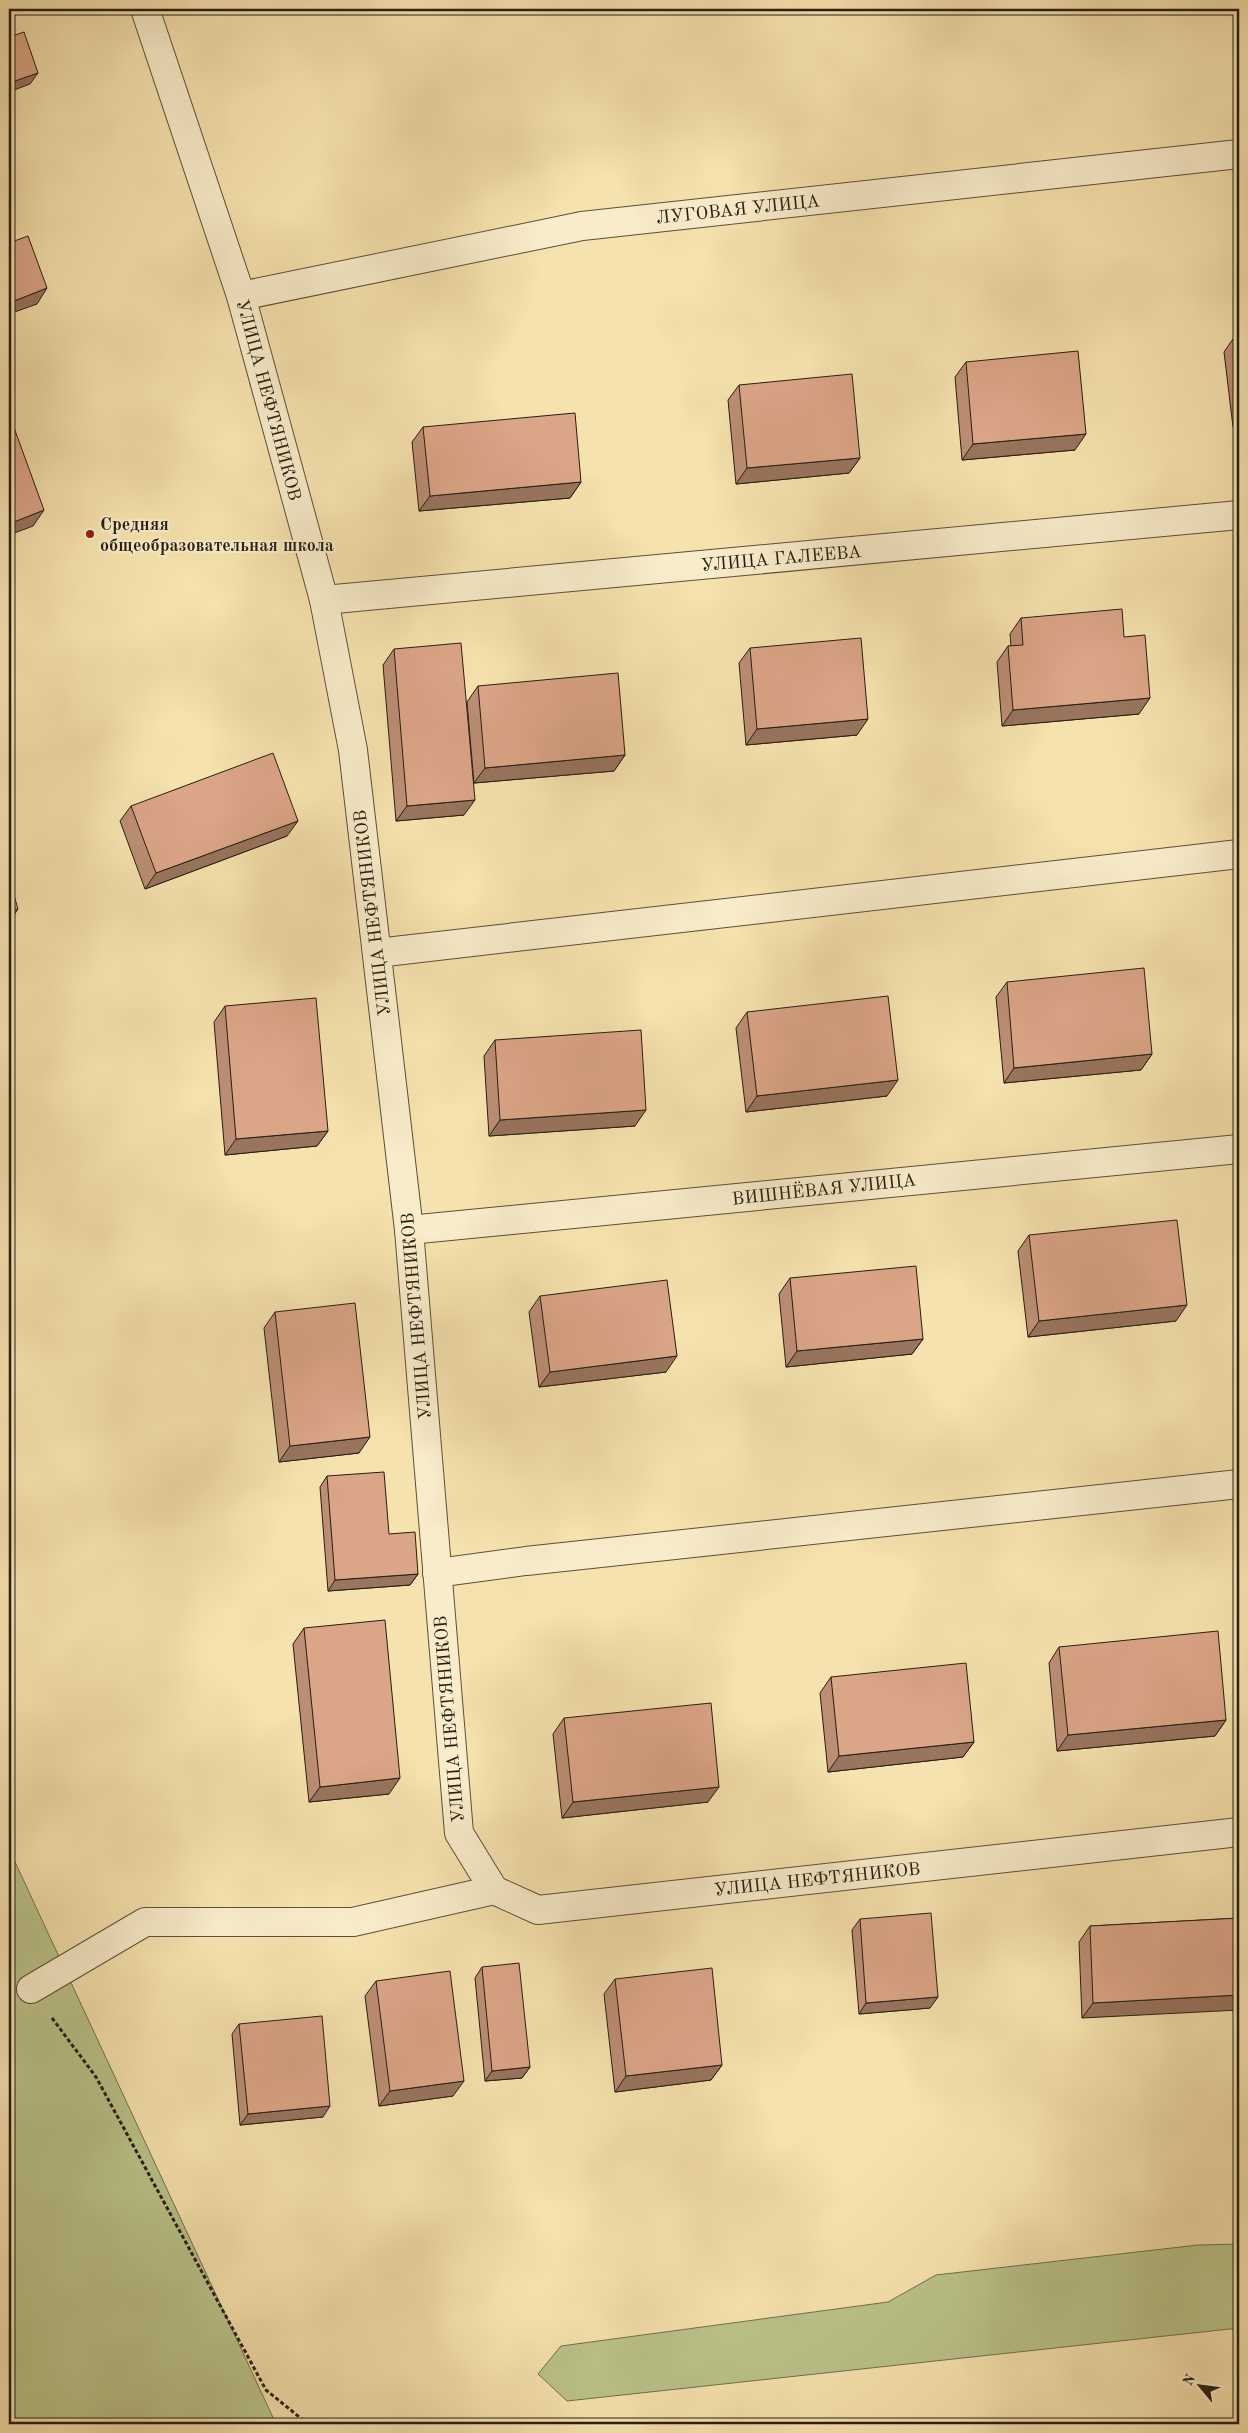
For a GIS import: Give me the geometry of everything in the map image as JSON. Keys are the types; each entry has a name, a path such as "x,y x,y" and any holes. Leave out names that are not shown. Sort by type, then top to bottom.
{"street":[{"name":"УЛИЦА НЕФТЯНИКОВ","path":"145,9 241,296 324,600 353,750 409,1230 459,1833 494,1890 538,1910 1239,1832"},
{"name":"ЛУГОВАЯ УЛИЦА","path":"241,296 582,226 1239,154"},
{"name":"УЛИЦА ГАЛЕЕВА","path":"324,600 1239,515"},
{"path":"377,953 1239,854"},
{"name":"ВИШНЁВАЯ УЛИЦА","path":"409,1230 1239,1148"},
{"path":"437,1573 536,1560 1239,1484"},
{"path":"31,1989 145,1922 353,1922 494,1890"}],"path":[{"path":"9,11 14,9"},
{"path":"31,1989 96,2077 266,2390 308,2424"}],"green space":[{"path":"9,1849 276,2424 9,2424"},
{"path":"1239,2244 1239,2328 567,2401 538,2374 561,2346 888,2302 936,2275 1198,2245"}],"building":[{"path":"24,32 38,73 9,83 9,37"},
{"path":"28,236 47,288 9,303 9,243"},
{"path":"1235,336 1239,336 1239,374"},
{"path":"1078,351 1086,434 973,444 966,362"},
{"path":"852,374 860,458 747,468 739,385"},
{"path":"575,413 581,482 430,496 423,427"},
{"path":"9,414 44,510 9,524"},
{"path":"1122,609 1124,637 1145,635 1150,698 1013,710 1008,646 1023,645 1021,618"},
{"path":"861,638 868,719 757,729 750,648"},
{"path":"461,643 475,800 407,806 394,649"},
{"path":"618,673 625,755 485,768 478,686"},
{"path":"273,753 298,821 156,873 131,806"},
{"path":"9,878 18,909 9,912"},
{"path":"1144,968 1152,1054 1014,1068 1007,982"},
{"path":"888,996 898,1080 757,1096 747,1012"},
{"path":"316,998 328,1131 236,1139 225,1006"},
{"path":"641,1030 646,1110 500,1120 495,1040"},
{"path":"1177,1220 1187,1305 1039,1321 1029,1235"},
{"path":"916,1266 923,1339 797,1351 790,1278"},
{"path":"667,1280 677,1356 550,1372 540,1296"},
{"path":"355,1303 370,1437 290,1446 275,1312"},
{"path":"384,1472 389,1534 415,1532 418,1574 335,1580 327,1476"},
{"path":"385,1620 400,1778 320,1787 304,1628"},
{"path":"1218,1631 1226,1720 1068,1735 1059,1647"},
{"path":"966,1663 974,1742 839,1756 831,1677"},
{"path":"711,1703 719,1787 573,1802 564,1718"},
{"path":"931,1913 938,1997 866,2003 860,1919"},
{"path":"1239,1918 1239,1995 1093,2003 1090,1926"},
{"path":"519,1963 530,2067 492,2071 482,1967"},
{"path":"712,1968 722,2065 626,2076 615,1979"},
{"path":"450,1971 464,2081 390,2091 376,1981"},
{"path":"322,2016 330,2106 248,2114 239,2024"}],"place":[{"name":"Cредняя общеобразовательная школа","path":"90,534"}]}
